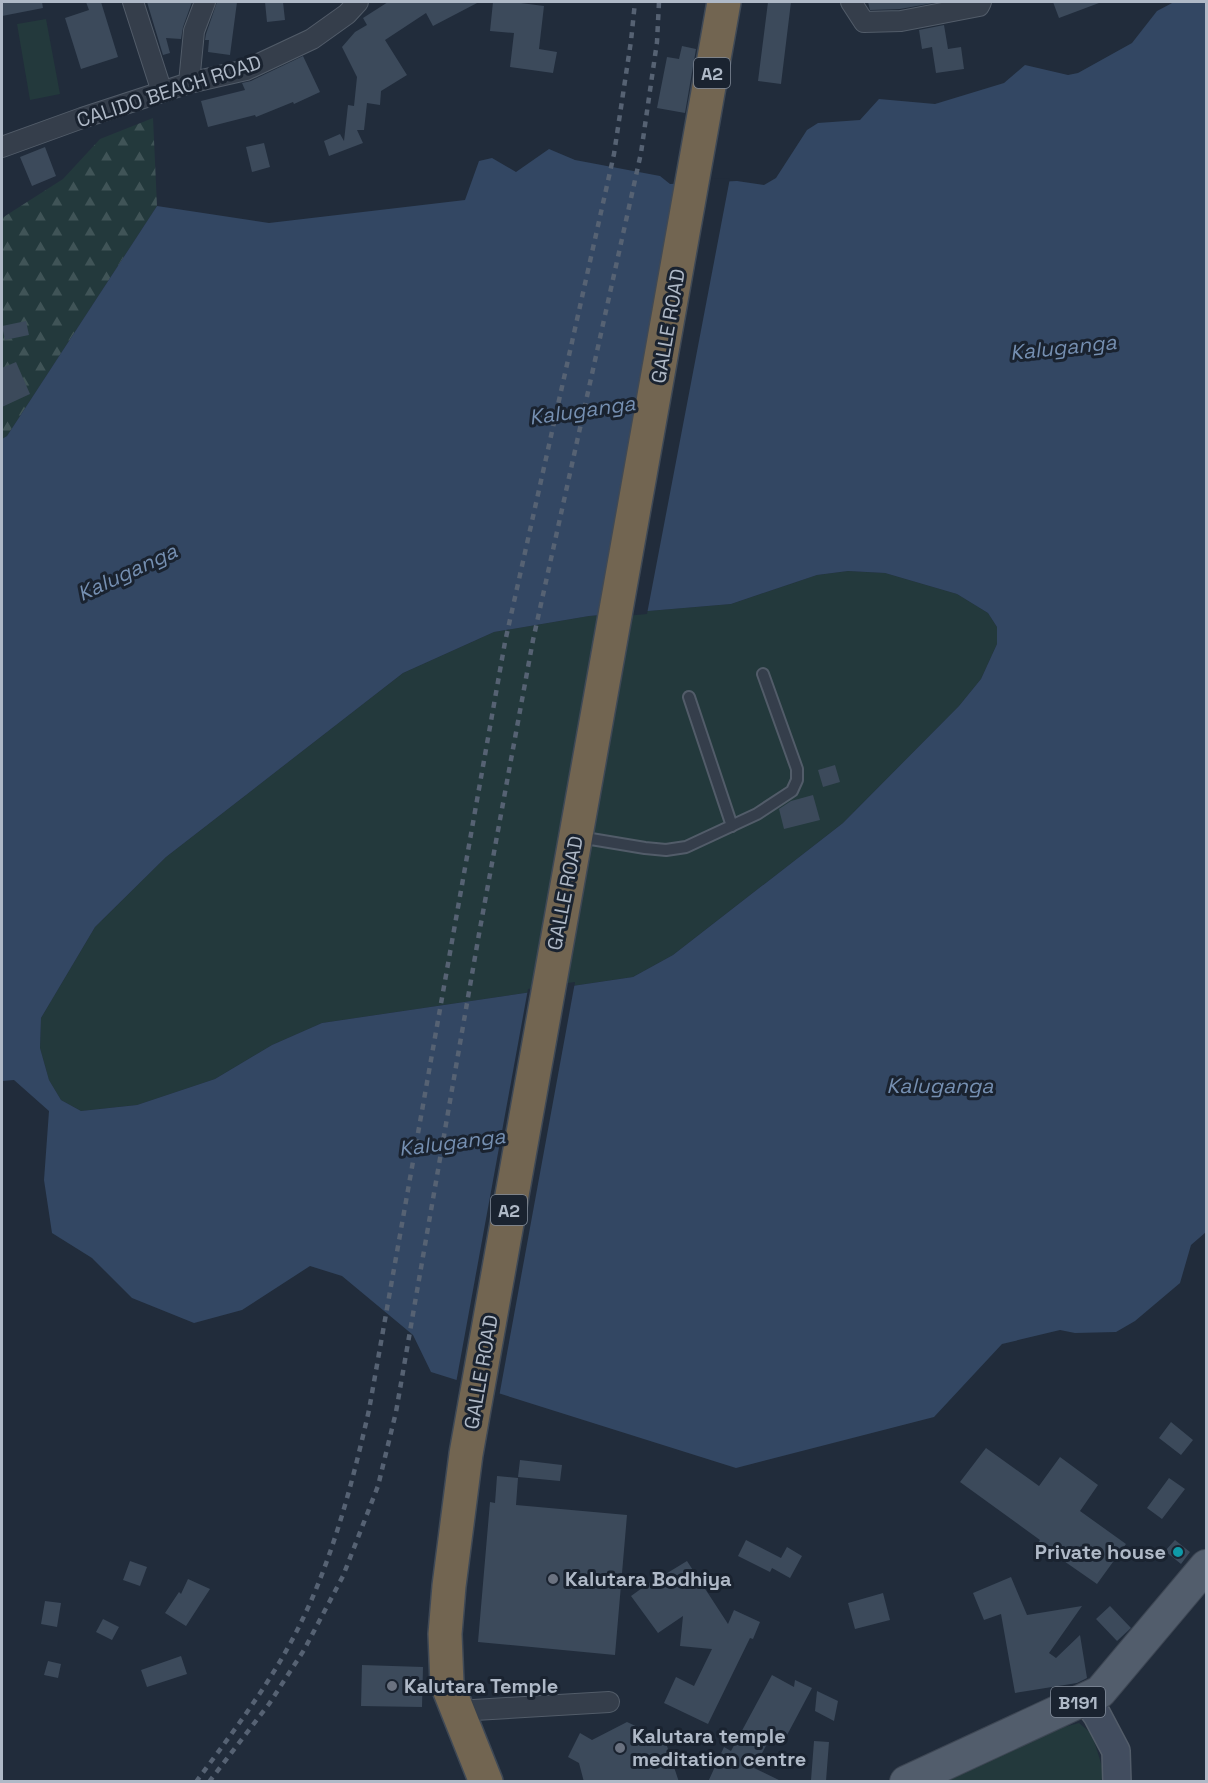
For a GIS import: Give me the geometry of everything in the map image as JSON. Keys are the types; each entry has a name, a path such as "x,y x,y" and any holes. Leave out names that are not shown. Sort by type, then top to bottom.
{"highway":[{"name":"GALLE ROAD","path":"486,1782 447,1684 445,1634 466,1454 724,2"}],"main road":[{"name":"B191","path":"906,1782 1100,1692 1206,1566"}],"street":[{"path":"132,2 162,92"},
{"path":"189,83 194,31 205,2"},
{"name":"CALIDO BEACH ROAD","path":"2,147 189,83 246,70 312,39 347,14 358,2"},
{"path":"851,2 864,22 902,21 979,6 981,2"},
{"path":"1085,1699 1097,1715 1116,1751 1117,1782"},
{"path":"457,1711 609,1702"}],"lane":[{"path":"576,837 666,850 686,847 757,813 792,791 797,780 797,769 763,674"},
{"path":"689,698 732,826"}],"green space":[{"path":"46,19 60,94 30,100 17,24"},
{"path":"153,118 157,206 7,436 2,440 2,218 63,179 100,139"},
{"path":"848,571 885,573 957,594 988,613 997,627 997,644 981,679 959,706 843,823 673,955 633,977 322,1023 272,1045 215,1079 137,1105 81,1111 61,1100 49,1080 40,1048 41,1018 95,927 166,857 403,673 494,632 589,616 731,604 817,575"},
{"path":"1079,1723 1092,1734 1104,1773 1101,1781 944,1782 1034,1735"}],"water":[{"name":"Kaluganga","path":"1174,2 1206,2 1206,1232 1191,1245 1180,1283 1135,1321 1116,1332 1075,1333 1060,1330 1002,1344 934,1417 736,1468 431,1372 413,1335 342,1276 310,1266 242,1310 194,1323 132,1298 92,1258 52,1233 44,1180 49,1111 14,1080 2,1081 2,439 7,436 157,206 269,223 465,200 479,161 492,158 516,172 549,149 575,160 660,176 670,184 737,181 764,185 776,178 807,130 818,123 860,120 879,99 935,104 1004,83 1025,65 1068,75 1078,73 1132,43 1157,11","holes":["848,571 885,573 957,594 988,613 997,627 997,644 981,679 959,706 843,823 673,955 633,977 322,1023 272,1045 215,1079 137,1105 81,1111 61,1100 49,1080 40,1048 41,1018 95,927 166,857 403,673 494,632 589,616 731,604 817,575"]}],"pier":[{"path":"730,178 647,614 604,618 688,180"},
{"path":"575,982 499,1397 456,1383 528,989"}],"building":[{"path":"2,2 42,2 43,8 2,16"},
{"path":"86,2 101,2 118,57 81,69 65,18 89,10"},
{"path":"147,2 192,2 181,39 166,38 170,53 163,55"},
{"path":"217,2 237,2 230,55 208,52 209,40 205,40"},
{"path":"265,2 283,2 285,20 267,22"},
{"path":"388,2 479,2 433,26 426,13 385,40 407,75 381,91 380,105 367,103 364,130 357,130 363,143 329,156 324,141 340,134 344,141 348,105 354,106 357,77 342,47 355,32 367,25 363,18"},
{"path":"493,2 544,6 539,49 557,52 553,73 510,67 514,33 490,31"},
{"path":"768,2 791,2 781,84 758,81"},
{"path":"868,2 939,2 900,9 870,10"},
{"path":"1053,2 1099,2 1099,3 1059,18"},
{"path":"944,25 948,49 961,47 964,69 936,73 932,47 922,49 919,30"},
{"path":"682,46 696,49 685,113 657,108 667,57 679,59"},
{"path":"303,56 320,92 256,117 255,115 208,127 201,101 245,90 242,83 251,81"},
{"path":"264,143 270,167 252,172 246,147"},
{"path":"45,147 56,176 32,186 20,157"},
{"path":"26,321 29,335 5,340 2,326"},
{"path":"16,362 30,394 2,407 2,368"},
{"path":"835,765 840,782 823,787 818,770"},
{"path":"813,795 820,820 784,829 779,809 791,801"},
{"path":"1171,1422 1193,1440 1181,1455 1159,1438"},
{"path":"986,1448 1039,1486 1060,1457 1098,1485 1080,1511 1126,1544 1097,1584 1038,1543 1040,1540 960,1482"},
{"path":"520,1460 562,1465 560,1481 518,1477"},
{"path":"497,1476 518,1478 516,1505 627,1515 615,1655 478,1642 490,1502 495,1503"},
{"path":"1169,1478 1185,1489 1162,1519 1147,1508"},
{"path":"746,1540 781,1558 787,1547 802,1556 790,1578 772,1568 770,1572 738,1556"},
{"name":"Private house","path":"1175,1540 1190,1552 1181,1564 1165,1551"},
{"path":"130,1561 147,1567 140,1586 123,1580"},
{"path":"687,1561 728,1624 734,1610 760,1622 708,1724 664,1703 676,1677 694,1686 712,1649 680,1646 683,1616 658,1633 631,1596 663,1573 664,1575"},
{"path":"1011,1577 1027,1615 1082,1606 1049,1653 1056,1658 1080,1635 1087,1678 1077,1683 1015,1693 1001,1614 984,1620 973,1593"},
{"path":"188,1579 210,1589 186,1626 165,1613 179,1592 181,1594"},
{"path":"883,1593 890,1620 855,1629 848,1603"},
{"path":"45,1601 61,1603 57,1627 41,1624"},
{"path":"1110,1606 1131,1628 1117,1641 1096,1619"},
{"path":"103,1619 119,1627 112,1640 96,1632"},
{"path":"181,1656 187,1674 147,1687 141,1670"},
{"path":"48,1661 61,1664 58,1678 44,1675"},
{"name":"Kalutara Temple","path":"362,1665 423,1667 422,1707 361,1706"},
{"path":"772,1675 794,1687 795,1680 812,1688 786,1737 774,1731 754,1768 783,1782 708,1782 724,1747 731,1751"},
{"path":"817,1691 838,1701 834,1721 815,1711"},
{"name":"Kalutara temple meditation centre","path":"627,1722 665,1740 679,1782 584,1782 579,1763 568,1757 580,1733 592,1740"},
{"path":"814,1741 829,1742 826,1781 811,1780"}],"railway":[{"path":"196,1782 269,1679 305,1615 338,1529 362,1440 505,642 614,154 635,2"},
{"path":"209,1782 269,1704 304,1650 343,1576 378,1486 396,1412 533,640 641,153 657,42 659,2"}],"place":[{"name":"Private house","path":"1178,1552"},
{"name":"Kalutara Bodhiya","path":"553,1579"},
{"name":"Kalutara Temple","path":"392,1686"},
{"name":"Kalutara temple meditation centre","path":"620,1748"}]}
